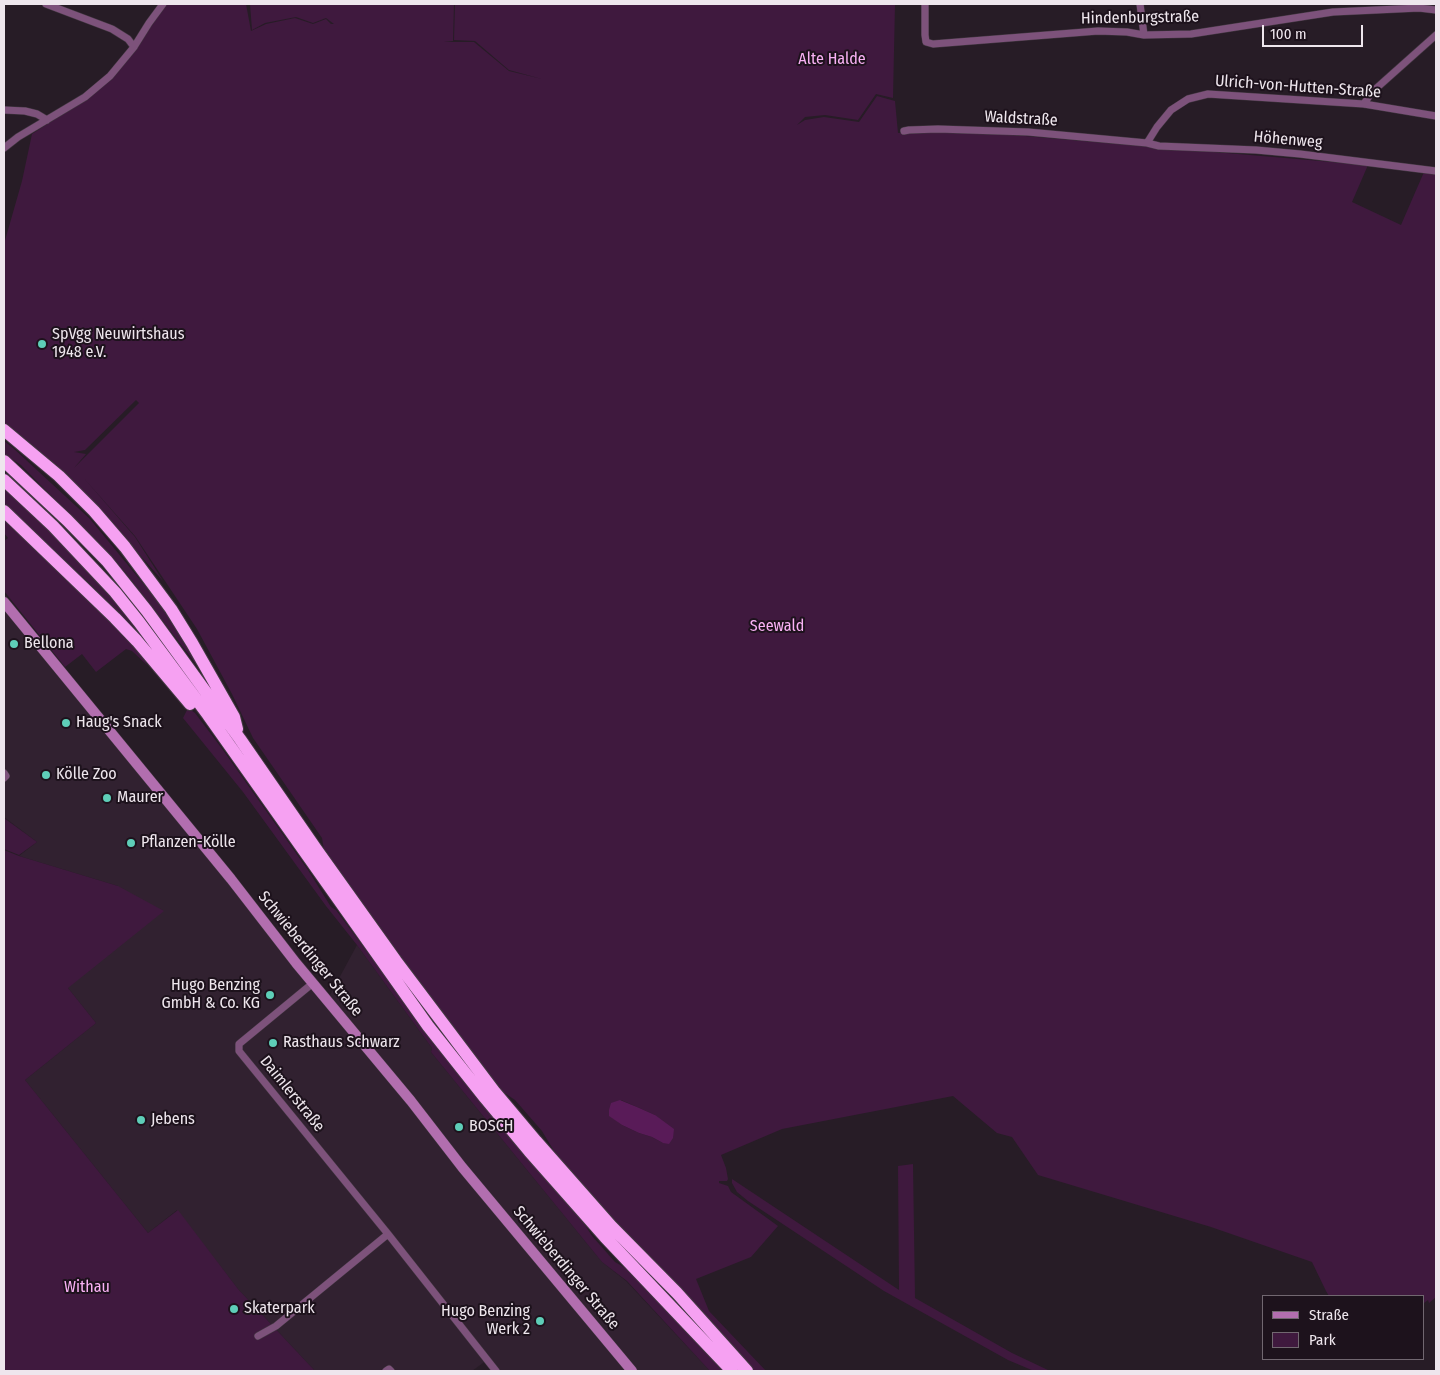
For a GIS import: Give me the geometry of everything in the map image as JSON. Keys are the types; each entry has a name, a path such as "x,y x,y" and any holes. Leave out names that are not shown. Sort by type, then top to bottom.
{"highway":[{"path":"4,430 59,476 125,546 171,609 192,643 234,717 240,739"},
{"path":"4,461 67,520 107,561 147,612 240,739 396,961 494,1091 611,1226 677,1294 747,1371"},
{"path":"4,480 53,526 115,592 145,630 422,1018 485,1098 592,1223 732,1371"},
{"path":"4,511 115,618 168,678 226,750 242,764"}],"street":[{"path":"46,4 112,29 128,39 134,47"},
{"path":"4,148 18,137 85,97 110,76 134,47 149,22 164,4"},
{"name":"Hindenburgstraße","path":"925,4 926,42 933,44 1098,30 1144,35 1191,34 1333,12 1419,8 1436,10"},
{"path":"1140,4 1144,35"},
{"path":"1364,104 1371,93 1436,35"},
{"name":"Ulrich-von-Hutten-Straße","path":"1147,143 1171,110 1188,99 1208,94 1364,104 1436,116"},
{"path":"4,110 25,111 37,114 47,120"},
{"name":"Waldstraße","path":"904,132 909,130 938,129 1009,131 1136,142"},
{"name":"Höhenweg","path":"1136,142 1159,146 1256,150 1300,154 1436,171"},
{"name":"Schwieberdinger Straße","path":"4,602 231,879 469,1175 632,1371"},
{"path":"4,773 6,776 4,778"},
{"name":"Daimlerstraße","path":"313,983 239,1044 239,1052 388,1234 496,1371"},
{"path":"258,1336 276,1326 388,1234"},
{"path":"386,1371 389,1369 390,1371"}],"shaded area":[{"path":"4,593 330,995 357,945 432,1048 431,1052 602,1262 626,1281 710,1371 496,1371 487,1360 472,1371 315,1371 238,1289 177,1210 148,1233 25,1080 96,1023 68,988 118,886 19,856 37,842 4,817"},
{"path":"620,1100 655,1115 674,1129 673,1138 669,1144 639,1133 609,1116 611,1103"}],"green space":[{"name":"Seewald","path":"166,4 246,4 251,31 266,24 295,18 313,24 326,19 331,24 334,24 326,18 313,23 296,17 265,23 252,30 250,4 454,4 453,41 444,42 474,42 509,71 542,79 509,70 475,41 454,40 455,4 895,4 893,98 876,94 858,120 825,115 805,117 797,125 805,120 824,117 859,122 877,96 895,101 898,133 989,133 1368,165 1352,202 1401,225 1424,172 1436,173 1436,1297 1429,1303 1428,1300 1425,1302 1425,1295 1328,1295 1312,1262 1211,1227 1038,1175 1012,1137 997,1133 953,1096 782,1129 721,1155 728,1179 727,1181 719,1181 719,1183 728,1186 731,1192 778,1226 751,1257 696,1279 709,1311 766,1371 755,1371 560,1161 542,1131 515,1100 503,1092 441,1013 324,850 322,838 253,738 197,629 135,536 82,476 135,537 163,581 68,475 4,423 4,244 22,181 32,134 87,98","holes":["136,400 139,403 74,468 86,454 74,452 85,450","621,1100 655,1115 663,1143 622,1125 610,1116"]},
{"path":"4,441 90,519 169,615 209,681 121,567 21,465 4,454"},
{"path":"4,487 69,546 162,656 89,583 4,503"},
{"path":"4,517 135,644 147,665 132,651 126,649 96,672 82,654 65,667 4,591 4,541 8,538 4,533"},
{"path":"188,708 195,713 223,750 308,870 331,907 336,910 439,1048 576,1211 592,1236 615,1262 629,1270 723,1371 710,1371 627,1281 602,1262 431,1052 432,1048 357,945 326,906 243,792 183,718"},
{"path":"4,818 37,842 19,855 4,849"},
{"name":"Withau","path":"4,850 118,886 164,911 68,988 96,1023 25,1080 148,1233 178,1210 238,1289 315,1371 4,1371"},
{"path":"913,1164 915,1298 1012,1353 1050,1371 1034,1371 1008,1360 884,1291 748,1201 737,1192 732,1183 732,1179 899,1290 898,1166"}],"place":[{"name":"SpVgg Neuwirtshaus 1948 e.V.","path":"42,344"},
{"name":"Bellona","path":"14,644"},
{"name":"Haug's Snack","path":"66,723"},
{"name":"Kölle Zoo","path":"46,775"},
{"name":"Maurer","path":"107,798"},
{"name":"Pflanzen-Kölle","path":"131,843"},
{"name":"Hugo Benzing GmbH & Co. KG","path":"270,995"},
{"name":"Rasthaus Schwarz","path":"273,1043"},
{"name":"Jebens","path":"141,1120"},
{"name":"BOSCH","path":"459,1127"},
{"name":"Skaterpark","path":"234,1309"},
{"name":"Hugo Benzing Werk 2","path":"540,1321"}],"park label":[{"name":"Alte Halde","path":"832,60"}]}
